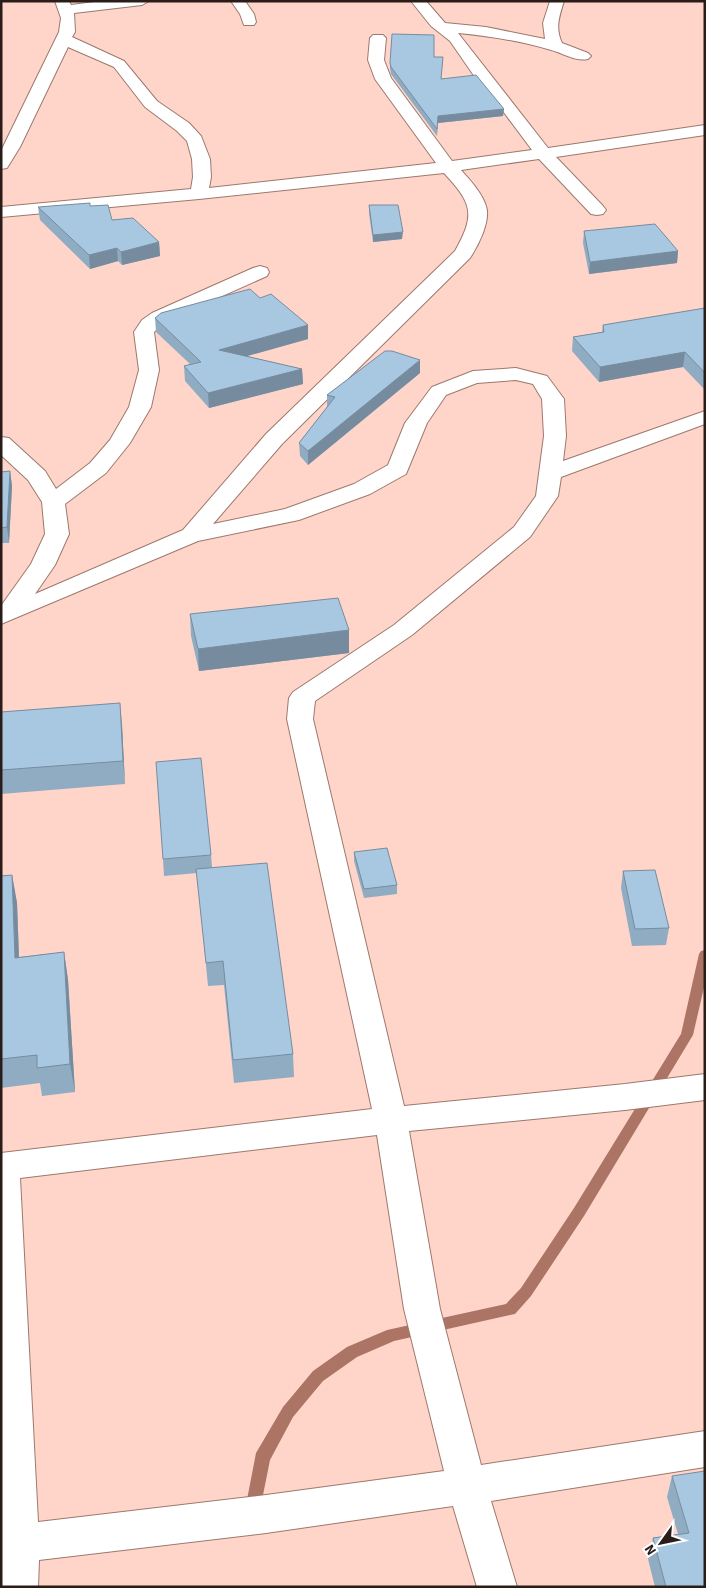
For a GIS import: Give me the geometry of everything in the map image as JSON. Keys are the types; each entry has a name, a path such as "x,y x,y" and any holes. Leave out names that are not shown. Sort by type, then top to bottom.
{"street":[{"path":"1,164 12,147 66,32 68,18 64,6 142,1"},
{"path":"238,1 247,14 249,22"},
{"path":"418,1 455,38 485,80 503,100 544,154 597,210"},
{"path":"556,46 550,34 548,20 557,1"},
{"path":"441,26 502,34 556,46 583,56"},
{"path":"191,535 274,439 463,254 475,232 478,207 465,186 448,167 383,79 376,60 378,38"},
{"path":"63,39 119,64 151,104 183,127 195,140 201,159 202,178 199,194"},
{"path":"1,212 199,194 448,167 705,130"},
{"path":"53,502 98,468 119,443 140,407 149,370 144,332 149,324 159,317 260,272"},
{"path":"4,616 191,535 291,516 362,489 398,469 416,423 439,391 473,377 516,374 540,380 553,399 555,436 547,496 522,532 403,630 302,698 300,720 391,1120 422,1309 467,1487 497,1587"},
{"path":"550,473 705,417"},
{"path":"1,443 37,476 53,502 57,534 43,565 4,616"},
{"path":"18,1587 10,1544 2,1167 391,1120 625,1097 702,1087"},
{"path":"10,1544 225,1521 467,1487 705,1448"}],"building":[{"path":"392,34 434,35 434,57 443,57 441,79 476,75 504,109 438,116 437,129 391,67"},
{"path":"90,203 90,206 108,205 112,220 133,218 159,242 121,252 117,248 89,255 38,207"},
{"path":"369,205 398,205 403,232 373,235"},
{"path":"655,224 678,251 590,262 584,231"},
{"path":"250,289 260,298 271,294 308,325 219,350 302,369 208,393 184,366 201,362 155,318 161,313"},
{"path":"705,308 705,373 685,352 600,367 573,337 604,332 603,325"},
{"path":"385,351 392,351 420,360 308,451 299,443 335,397 327,395"},
{"path":"10,471 7,527 1,528 1,472"},
{"path":"338,598 349,630 198,649 190,614"},
{"path":"120,703 123,761 1,770 1,712"},
{"path":"201,758 211,855 163,859 156,762"},
{"path":"387,848 397,885 364,889 354,852"},
{"path":"267,863 293,1054 233,1060 223,961 206,963 196,869"},
{"path":"655,870 669,928 635,929 623,871"},
{"path":"12,875 15,958 64,952 70,1064 37,1068 37,1055 1,1059 1,876"},
{"path":"705,1471 705,1587 666,1587 653,1538 689,1533 672,1476"}],"waterway":[{"path":"253,1510 262,1458 288,1412 318,1376 352,1352 392,1335 510,1309 526,1292 579,1212 687,1035 705,954"}]}
